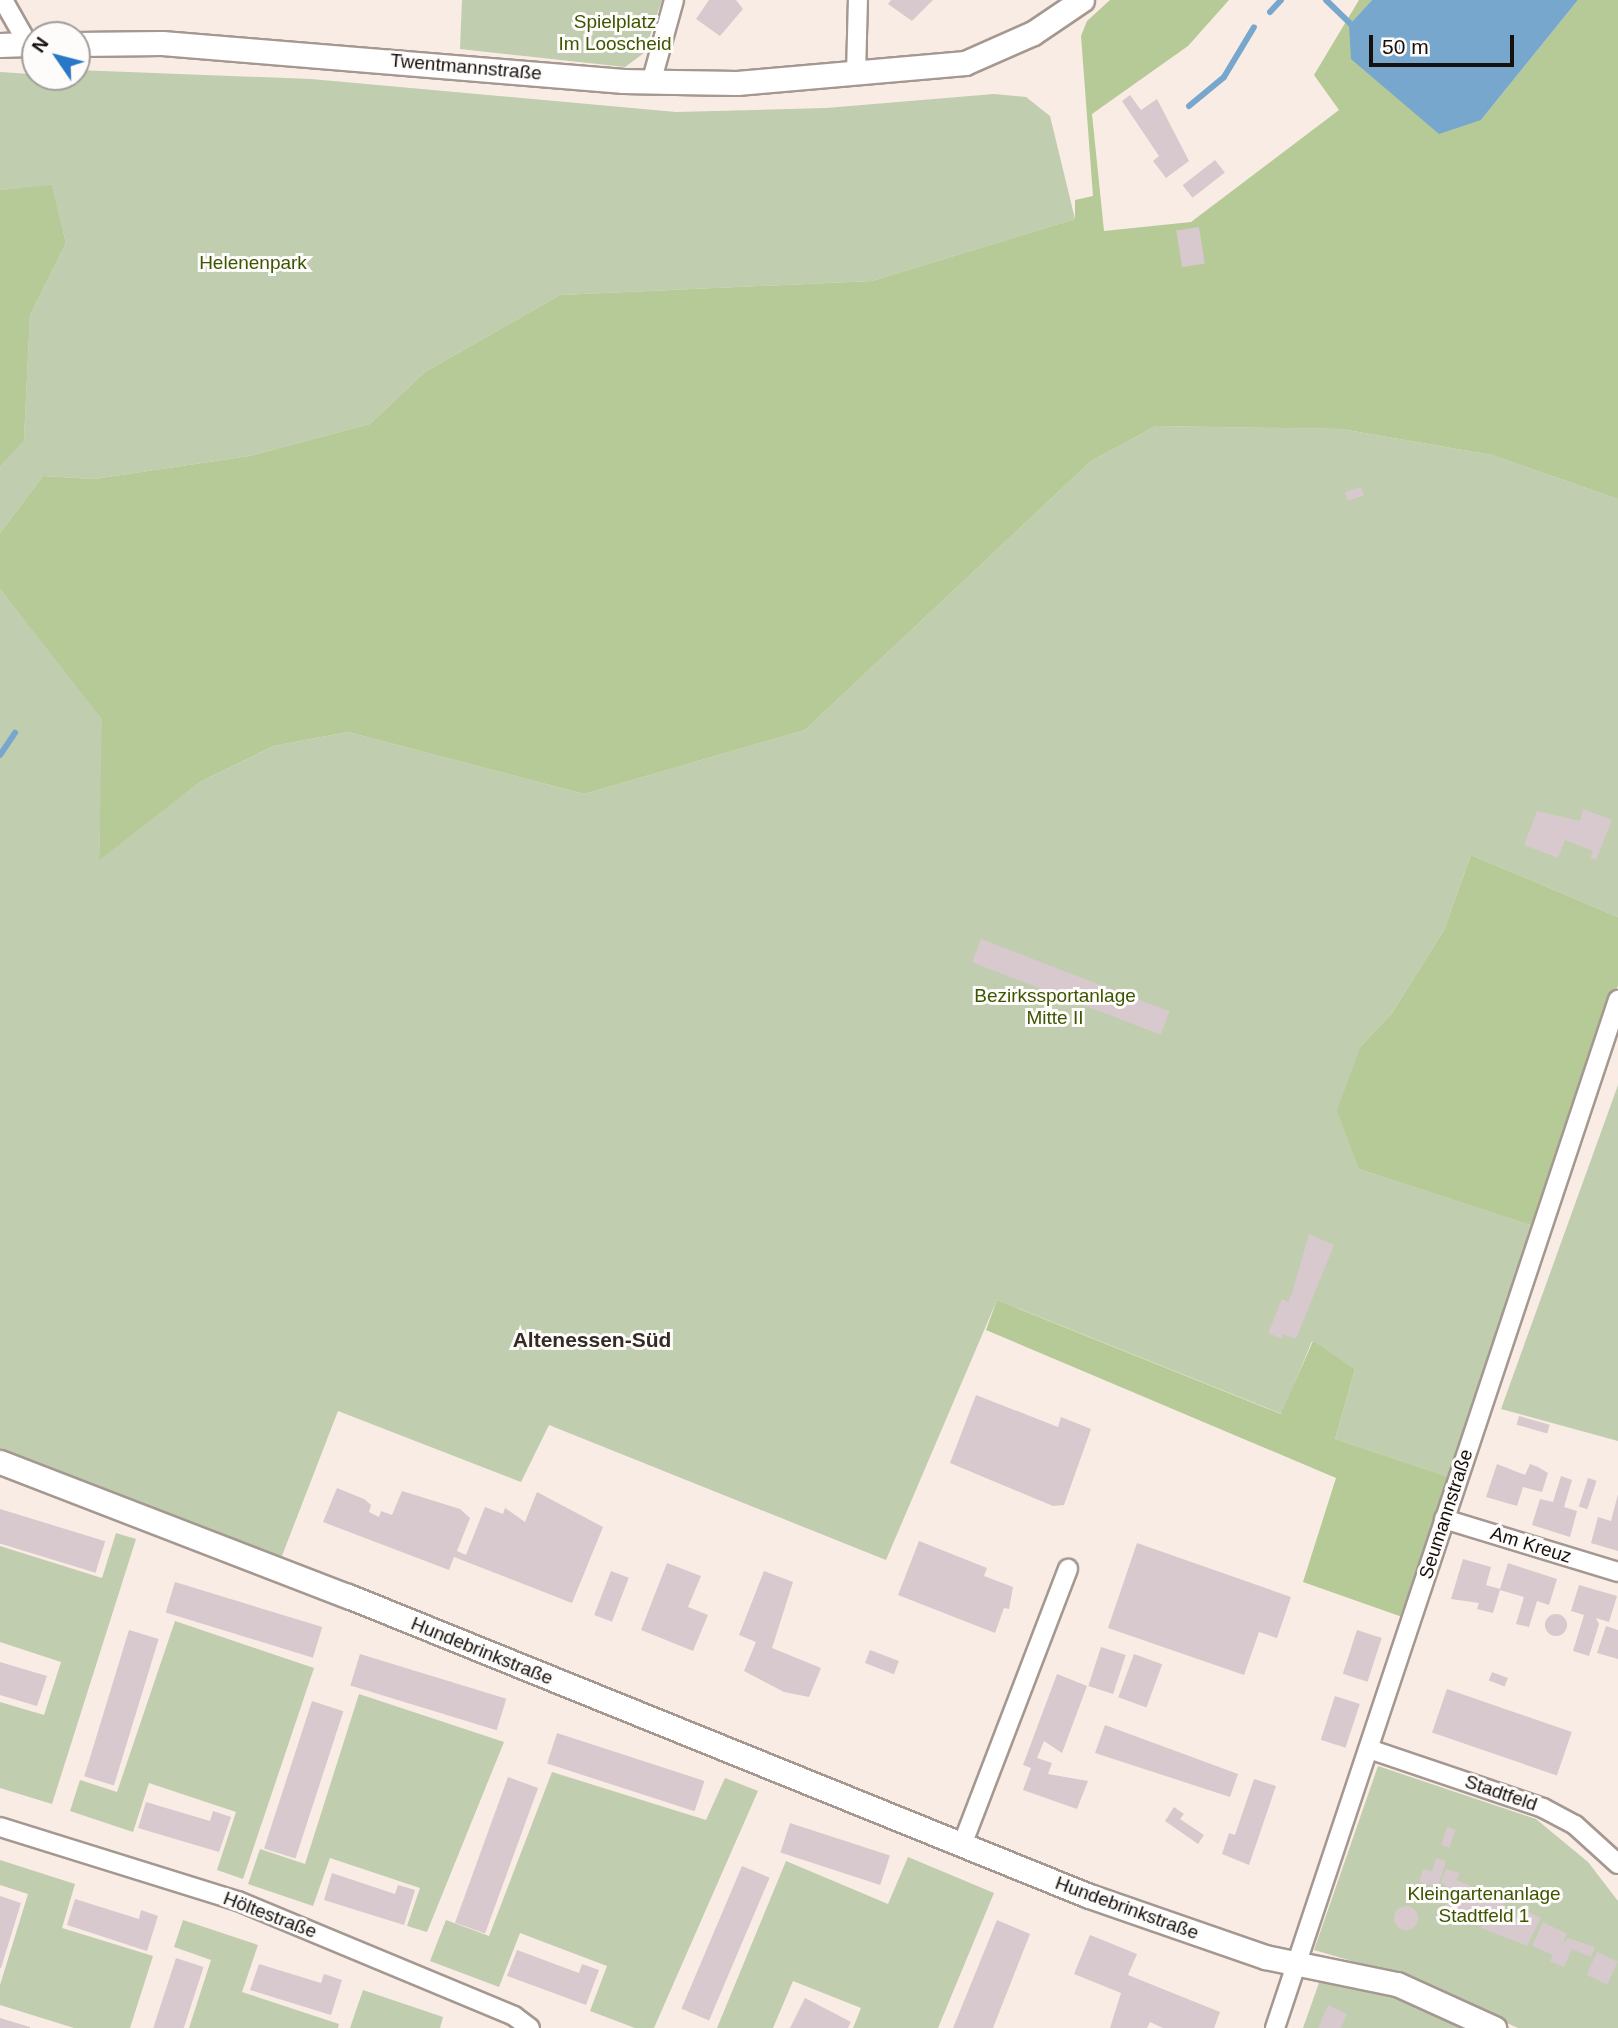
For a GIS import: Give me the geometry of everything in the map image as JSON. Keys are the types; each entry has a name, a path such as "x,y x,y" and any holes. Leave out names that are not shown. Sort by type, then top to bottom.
{"street":[{"path":"3,0 21,28"},
{"path":"651,83 674,0"},
{"path":"856,74 858,0"},
{"name":"Twentmannstraße","path":"91,44 162,43 651,83 737,83 965,63 1033,33 1082,0"},
{"path":"0,46 21,45"},
{"name":"Seumannstraße","path":"1275,2028 1618,1000"},
{"name":"Hundebrinkstraße","path":"0,1462 348,1595 1089,1896 1295,1965 1397,1984 1494,2028"},
{"name":"Am Kreuz","path":"1444,1519 1618,1572"},
{"path":"962,1846 1068,1569"},
{"name":"Stadtfeld","path":"1369,1749 1544,1808 1575,1825 1618,1864"},
{"name":"Höltestraße","path":"0,1827 238,1901 514,2016 530,2028"}],"green space":[{"name":"Spielplatz Im Looscheid","path":"462,0 662,0 644,53 625,67 460,49"},
{"path":"1110,0 1229,0 1188,46 1092,114 1104,231 1191,222 1339,110 1314,75 1359,0 1372,0 1349,25 1481,120 1578,0 1618,0 1618,499 1492,455 1341,429 1156,426 1091,461 805,730 584,794 348,732 273,746 200,782 99,860 102,719 0,589 0,533 43,476 94,479 249,456 370,424 425,372 560,295 872,281 1075,219 1075,200 1093,196 1081,36 1087,21"},
{"name":"Helenenpark","path":"91,71 311,79 676,112 826,108 994,94 1026,97 1050,116 1075,219 872,281 560,295 425,372 370,424 249,456 94,479 43,476 0,533 0,467 24,439 30,315 66,243 52,186 0,190 0,72 21,73 21,91 91,91"},
{"path":"52,185 66,243 30,315 24,440 0,467 0,190"},
{"name":"Bezirkssportanlage Mitte II","path":"1156,426 1341,429 1492,455 1618,499 1618,917 1471,855 1444,930 1392,1013 1361,1046 1359,1169 1536,1227 1455,1479 1335,1439 1355,1369 1312,1341 1282,1414 997,1300 886,1560 549,1425 521,1482 338,1411 280,1561 0,1457 0,589 103,719 99,859 200,782 273,746 348,732 584,794 805,730 1091,461"},
{"path":"1471,855 1618,917 1618,985 1536,1227 1359,1169 1337,1110 1361,1046 1392,1013 1444,930"},
{"path":"1618,1085 1618,1441 1501,1409"},
{"path":"997,1300 1281,1414 1313,1341 1355,1369 1335,1439 1455,1479 1408,1619 1303,1582 1336,1478 986,1330"},
{"path":"116,1533 136,1539 52,1804 0,1788 0,1702 44,1715 61,1662 0,1642 0,1546 102,1578"},
{"path":"175,1621 314,1668 243,1879 217,1870 236,1812 149,1783 133,1832 70,1811 80,1780 117,1792"},
{"path":"359,1694 504,1742 427,1932 407,1926 420,1888 330,1858 313,1906 248,1884 260,1849 305,1864"},
{"name":"Kleingartenanlage Stadtfeld 1","path":"1378,1766 1536,1819 1588,1862 1618,1901 1618,2028 1518,2028 1403,1976 1314,1950"},
{"path":"552,1772 706,1820 725,1778 758,1791 654,2028 635,2028 590,2011 607,1966 520,1933 499,1987 430,1961 446,1920 489,1936"},
{"path":"908,1857 994,1893 938,2028 853,2028 861,2008 793,1981 773,2028 717,2028 786,1861 888,1904"},
{"path":"0,1860 75,1884 62,1928 153,1956 130,2028 74,2028 0,2005 0,1985 28,1894 0,1885"},
{"path":"183,1920 258,1945 242,1992 339,2024 338,2028 189,2028 211,1960 174,1947"},
{"path":"1320,1980 1395,1995 1461,2028 1303,2028"},
{"path":"363,1990 443,2017 440,2028 350,2028"}],"water":[{"path":"1372,0 1578,0 1481,120 1439,134 1351,59 1349,25"}],"building":[{"path":"709,0 736,0 743,9 720,36 696,19"},
{"path":"891,0 933,0 912,21 888,4"},
{"path":"1130,95 1141,110 1157,99 1189,161 1166,178 1153,161 1159,156 1122,101"},
{"path":"1215,160 1225,173 1193,198 1183,185"},
{"path":"1199,227 1205,264 1182,267 1176,231"},
{"path":"1361,487 1364,496 1348,501 1345,492"},
{"path":"1583,809 1612,820 1596,860 1590,858 1593,851 1565,840 1558,858 1524,845 1537,811 1580,821"},
{"path":"981,939 1170,1011 1161,1035 972,962"},
{"path":"1309,1234 1334,1245 1296,1339 1283,1334 1282,1339 1268,1333 1282,1299 1288,1302 1292,1293"},
{"path":"976,1395 1058,1427 1061,1417 1091,1429 1064,1505 1053,1506 950,1463"},
{"path":"1519,1416 1550,1425 1547,1433 1517,1425"},
{"path":"1497,1464 1525,1475 1530,1464 1548,1473 1542,1492 1523,1487 1517,1506 1486,1497"},
{"path":"1561,1476 1572,1480 1564,1507 1577,1511 1570,1537 1532,1525 1540,1499 1553,1502"},
{"path":"1588,1478 1597,1481 1587,1509 1579,1507"},
{"path":"337,1488 364,1499 371,1505 369,1512 379,1517 381,1511 392,1515 402,1491 460,1509 470,1518 457,1551 466,1555 485,1507 503,1514 505,1508 525,1522 537,1492 603,1527 572,1603 454,1557 449,1570 323,1522"},
{"path":"1618,1494 1618,1551 1591,1543 1598,1517 1611,1521"},
{"path":"0,1509 105,1541 96,1573 0,1544"},
{"path":"919,1541 987,1568 984,1576 1013,1587 1009,1609 1004,1608 995,1633 898,1595"},
{"path":"1137,1543 1291,1597 1277,1638 1259,1632 1244,1675 1108,1628"},
{"path":"1463,1559 1491,1567 1486,1585 1500,1589 1508,1563 1557,1579 1549,1605 1537,1601 1529,1627 1516,1624 1524,1597 1500,1590 1493,1613 1477,1609 1479,1603 1451,1599"},
{"path":"667,1563 701,1576 688,1607 708,1615 693,1651 641,1630"},
{"path":"611,1571 629,1578 612,1622 594,1615"},
{"path":"764,1571 793,1582 772,1648 821,1668 809,1697 784,1692 744,1671 756,1642 739,1635"},
{"path":"175,1582 322,1627 313,1658 166,1613"},
{"path":"1579,1585 1617,1596 1609,1622 1596,1618 1599,1624 1589,1656 1573,1651 1584,1615 1571,1611"},
{"path":"1556,1614 1564,1617 1567,1625 1564,1633 1556,1636 1548,1633 1545,1625 1548,1617"},
{"path":"1606,1626 1618,1630 1618,1659 1597,1653"},
{"path":"129,1630 159,1639 114,1785 84,1776"},
{"path":"1357,1630 1382,1638 1368,1682 1343,1674"},
{"path":"1101,1647 1126,1655 1113,1694 1088,1686"},
{"path":"870,1650 899,1661 894,1674 865,1663"},
{"path":"360,1654 506,1699 497,1730 350,1686"},
{"path":"1134,1654 1162,1664 1146,1707 1118,1697"},
{"path":"0,1662 47,1676 37,1706 0,1695"},
{"path":"1492,1672 1508,1678 1505,1686 1489,1680"},
{"path":"1057,1674 1087,1686 1062,1753 1044,1741 1037,1758 1052,1763 1048,1774 1088,1781 1077,1809 1023,1790 1031,1768 1023,1765"},
{"path":"1447,1689 1572,1732 1557,1775 1432,1732"},
{"path":"1335,1696 1360,1704 1346,1748 1321,1740"},
{"path":"312,1701 343,1711 295,1859 264,1848"},
{"path":"1105,1725 1238,1774 1230,1797 1095,1753"},
{"path":"557,1733 704,1781 695,1811 547,1763"},
{"path":"508,1777 538,1788 485,1934 455,1923"},
{"path":"1254,1779 1276,1786 1249,1865 1222,1854 1229,1833 1235,1835"},
{"path":"146,1802 210,1821 213,1811 231,1817 219,1852 138,1828"},
{"path":"1174,1807 1184,1814 1180,1819 1204,1835 1198,1844 1165,1821"},
{"path":"790,1823 890,1855 880,1885 780,1852"},
{"path":"1447,1827 1456,1830 1450,1848 1441,1845"},
{"path":"1436,1858 1446,1861 1438,1887 1419,1882 1423,1869 1432,1871"},
{"path":"742,1866 770,1878 709,2020 681,2009"},
{"path":"1446,1869 1460,1873 1456,1880 1469,1885 1463,1900 1470,1889 1484,1895 1485,1902 1490,1892 1506,1899 1499,1916 1514,1923 1521,1908 1541,1918 1527,1946 1481,1928 1488,1911 1475,1905 1468,1921 1443,1912 1451,1891 1441,1882"},
{"path":"332,1873 395,1894 398,1885 415,1890 404,1925 324,1900"},
{"path":"0,1896 21,1903 1,1968 0,1968"},
{"path":"75,1899 139,1919 141,1910 158,1916 147,1951 67,1925"},
{"path":"1406,1906 1415,1909 1418,1918 1415,1927 1406,1930 1397,1927 1394,1918 1397,1909"},
{"path":"997,1920 1030,1934 993,2028 953,2028"},
{"path":"1543,1922 1567,1934 1563,1944 1568,1938 1595,1947 1591,1957 1572,1949 1564,1967 1550,1961 1553,1955 1532,1946"},
{"path":"1090,1935 1137,1954 1128,1975 1220,2012 1214,2028 1163,2028 1150,2022 1147,2028 1110,2028 1121,1993 1074,1974"},
{"path":"517,1950 579,1973 582,1964 599,1970 586,2005 507,1976"},
{"path":"1597,1952 1618,1962 1607,1984 1586,1975"},
{"path":"176,1958 204,1967 184,2028 153,2028"},
{"path":"259,1964 321,1983 324,1974 342,1980 331,2015 250,1990"},
{"path":"805,1998 851,2022 848,2028 790,2028"},
{"path":"1328,2005 1347,2014 1341,2028 1318,2028"},
{"path":"0,2018 30,2027 30,2028 0,2028"}],"waterway":[{"path":"1270,12 1281,0"},
{"path":"1326,0 1355,28"},
{"path":"1189,106 1224,77 1254,27"},
{"path":"0,755 15,733"}],"district":[{"name":"Altenessen-Süd","path":"592,1340"}]}
